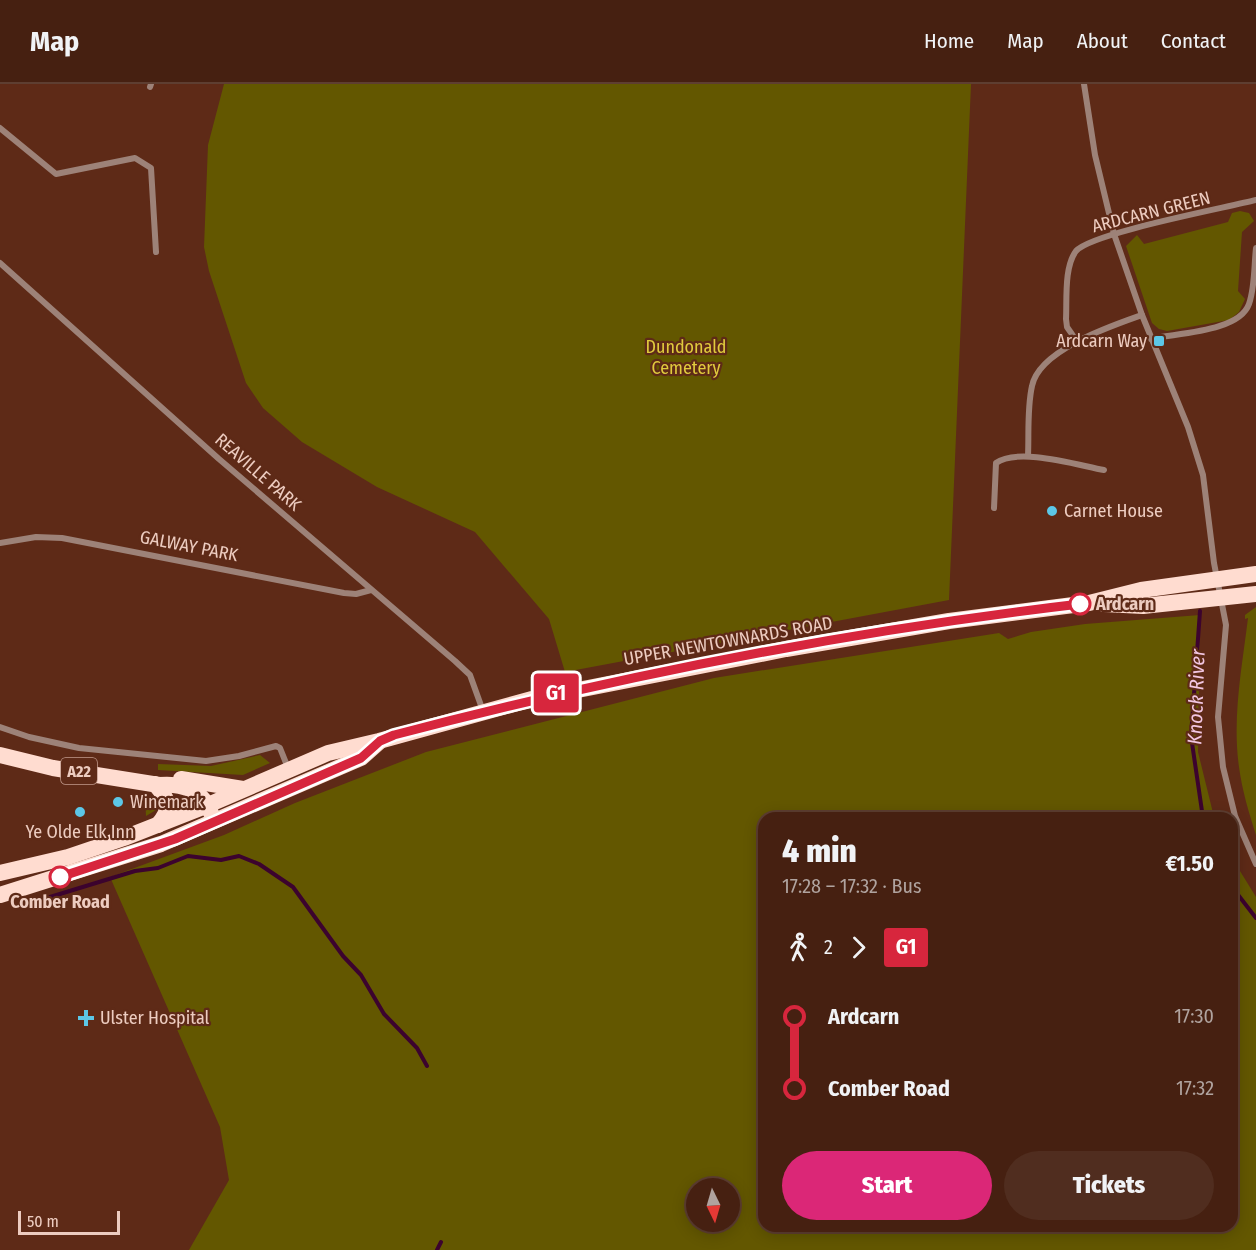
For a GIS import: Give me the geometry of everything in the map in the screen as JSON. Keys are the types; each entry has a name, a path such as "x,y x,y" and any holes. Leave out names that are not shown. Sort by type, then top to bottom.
{"highway":[{"name":"UPPER NEWTOWNARDS ROAD","path":"0,873 68,856 158,825 328,753 568,690 949,621 1089,603 1141,590 1256,574"},
{"name":"UPPER NEWTOWNARDS ROAD","path":"1089,603 1143,606 1256,594"},
{"name":"UPPER NEWTOWNARDS ROAD","path":"0,895 161,844 361,758 380,741"},
{"name":"A22","path":"0,756 53,768 157,785 172,784 192,788 208,805"},
{"name":"A22","path":"157,785 168,778 243,789"},
{"path":"157,785 168,805 168,812 158,825"},
{"path":"208,805 214,822"}],"street":[{"path":"1084,84 1095,155 1114,234 1151,339 1188,427 1203,475 1217,579 1226,625 1218,717 1222,758 1234,812"},
{"path":"0,128 56,174 135,158 144,162 151,168 156,252"},
{"name":"ARDCARN GREEN","path":"1076,340 1067,327 1066,319 1070,261 1077,249 1114,234 1256,201"},
{"path":"1151,339 1215,327 1236,319 1245,312 1251,297 1256,248"},
{"name":"REAVILLE PARK","path":"0,263 219,459 470,675 483,712"},
{"path":"1028,456 1032,385 1042,367 1076,340 1142,315"},
{"path":"994,508 996,463 1006,456 1028,456 1104,470"},
{"name":"GALWAY PARK","path":"0,543 36,537 62,538 344,593 356,594 371,590"},
{"path":"0,727 29,737 79,748 214,761 276,746 280,748 288,769"},
{"path":"1238,823 1256,864"}],"green space":[{"name":"Dundonald Cemetery","path":"224,84 971,84 949,600 565,672 549,619 475,532 377,487 302,442 263,408 246,383 209,271 204,247 208,145"},
{"path":"1240,211 1249,213 1254,221 1242,232 1238,291 1245,299 1239,312 1229,320 1167,331 1159,329 1152,323 1126,246 1137,235 1144,244 1228,222 1232,213"},
{"path":"1256,607 1256,835 1240,776 1237,730 1248,618 1245,619 1245,615"},
{"path":"1200,615 1198,752 1213,812 758,812 758,1232 1238,1232 1238,868 1256,897 1256,1250 189,1250 229,1180 220,1127 110,877 224,835 295,803 426,752 714,678 999,633 1008,639 1031,632 1085,624"},
{"path":"260,755 270,763 243,775 158,770 158,764 211,766"},
{"path":"145,797 154,800 156,807 156,810 146,816"}],"waterway":[{"name":"Knock River","path":"1200,611 1191,736 1202,812"},
{"path":"37,901 135,871 158,868 188,856 221,860 239,856 259,864 293,887 343,956 361,975 384,1014 417,1048 427,1066"},
{"name":"Knock River","path":"1238,895 1256,918"},
{"path":"437,1250 441,1242"}],"bus line":[{"name":"G1","path":"60,877 198,830 361,758 380,741 394,735 568,690 709,663 937,623 1080,604"}],"place":[{"name":"Ardcarn Way","path":"1159,341"},
{"name":"Carnet House","path":"1052,511"},
{"name":"Ardcarn","path":"1080,604"},
{"name":"Winemark","path":"118,802"},
{"name":"Ye Olde Elk Inn","path":"80,812"},
{"name":"Comber Road","path":"60,877"},
{"name":"Ulster Hospital","path":"86,1018"}]}
